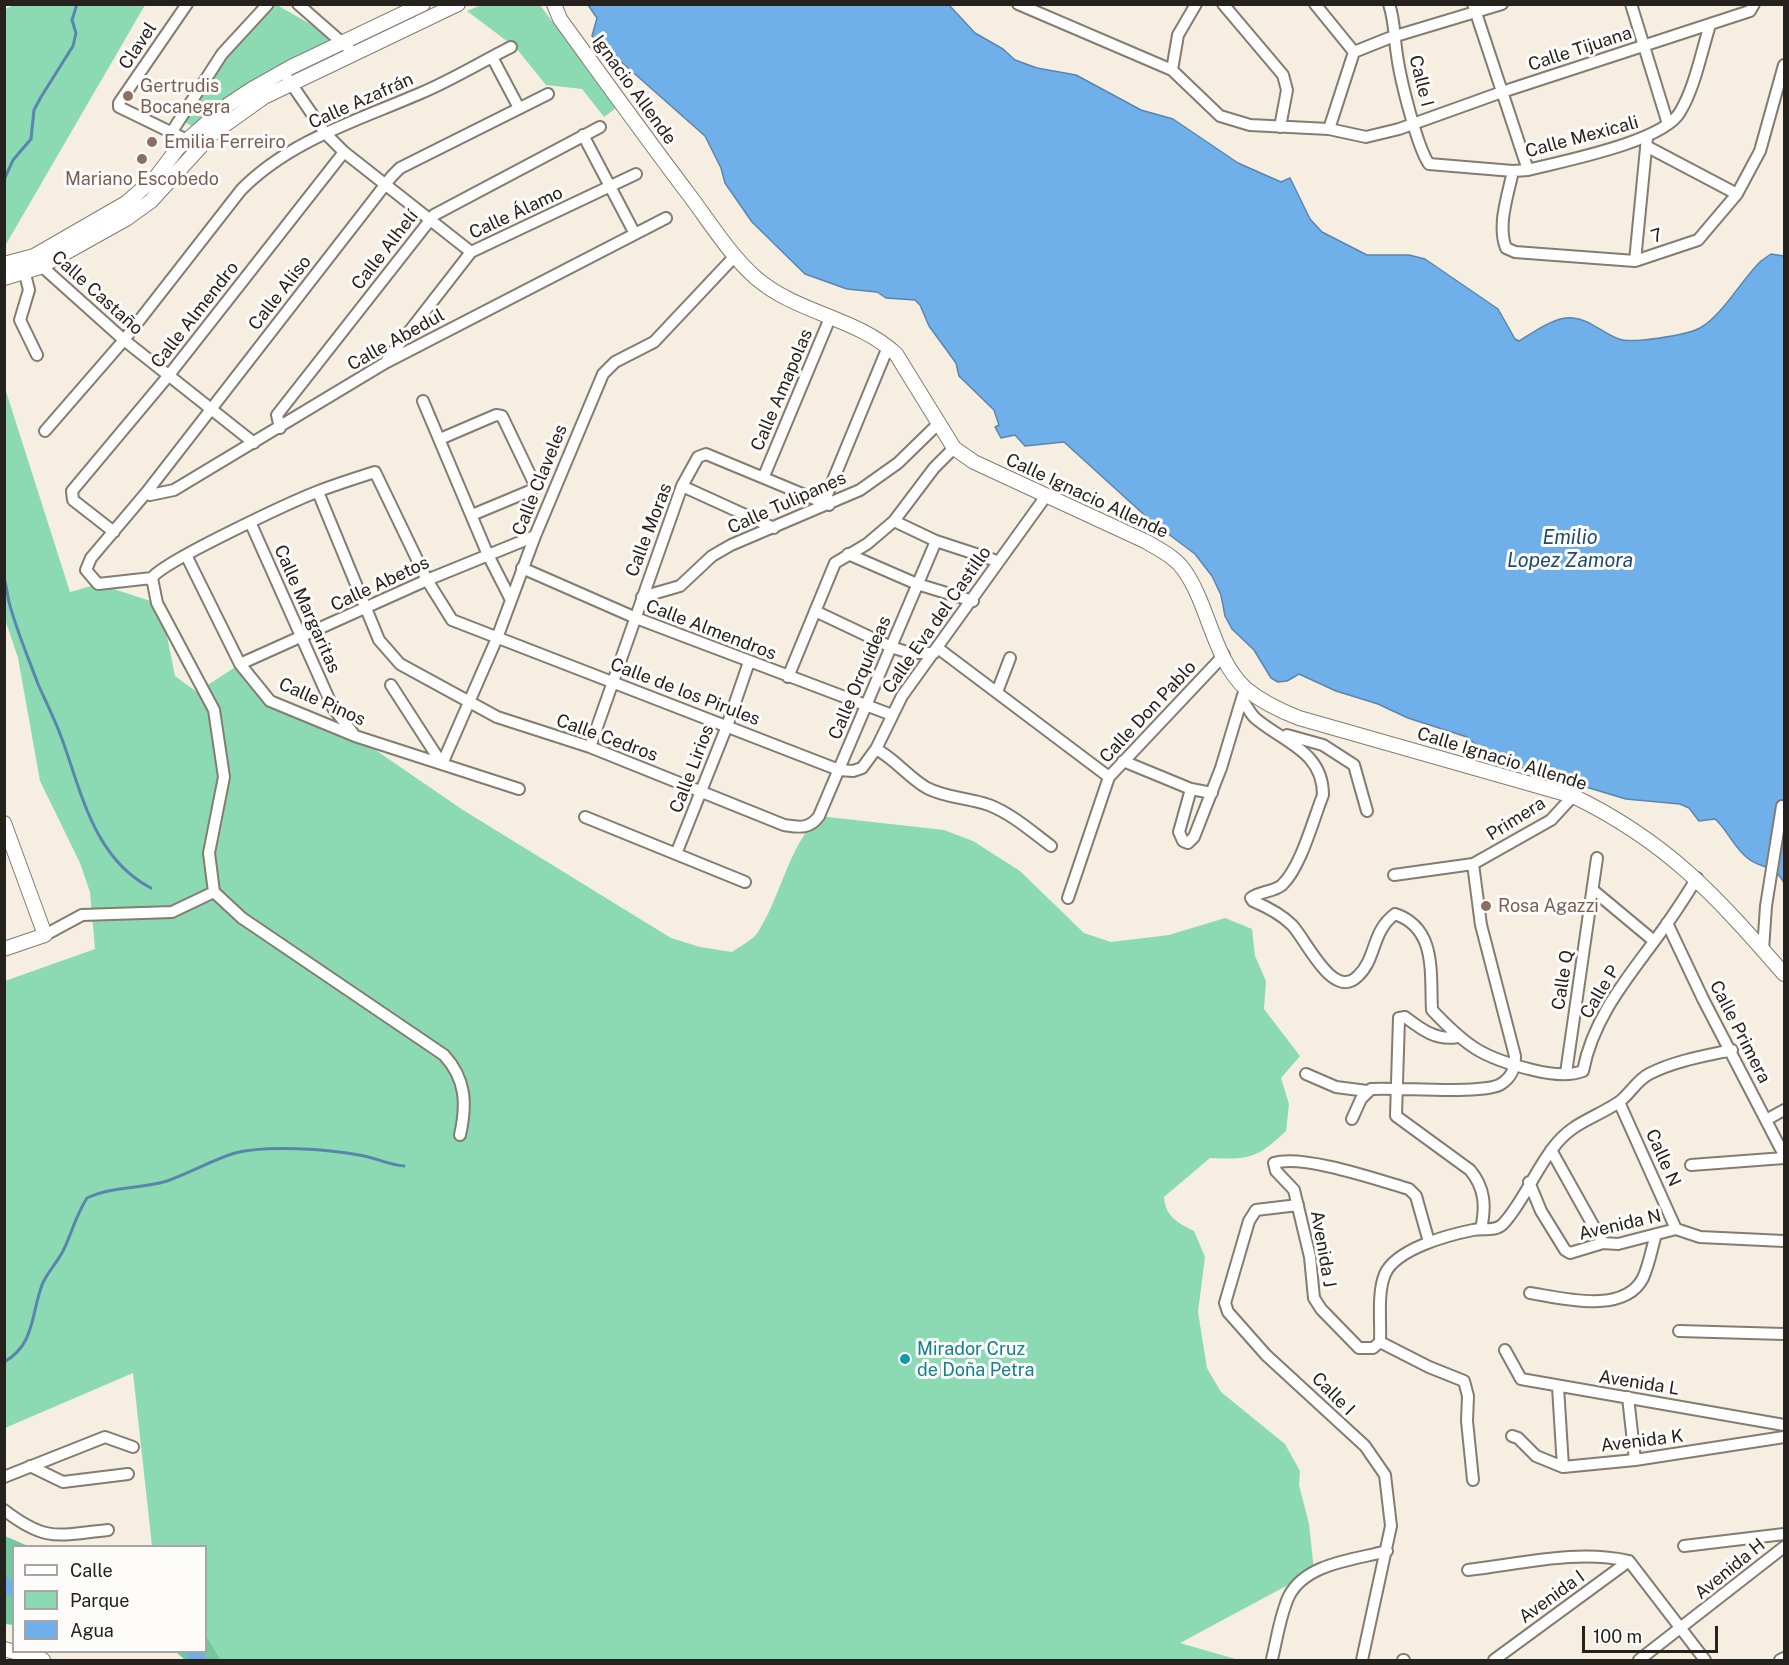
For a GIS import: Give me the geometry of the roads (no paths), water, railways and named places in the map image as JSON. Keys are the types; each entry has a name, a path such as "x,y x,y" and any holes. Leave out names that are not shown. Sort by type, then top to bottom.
{"street":[{"name":"Clavel","path":"171,132 119,107 119,103 187,4"},
{"path":"187,140 171,132 222,54 268,4"},
{"path":"4,278 30,264 141,192 187,140 225,107 287,77 423,4"},
{"path":"4,264 30,264 88,242 151,201 212,134 264,97 287,77 355,54 458,4"},
{"path":"1018,4 1172,70 1178,35 1196,4"},
{"path":"1223,4 1283,75 1287,90 1280,127"},
{"path":"1315,4 1354,52"},
{"name":"Calle I","path":"1389,4 1397,36 1398,61 1414,122 1429,164"},
{"path":"1354,52 1474,9 1502,4"},
{"path":"1631,4 1668,124"},
{"path":"302,5 355,54"},
{"name":"Calle Tijuana","path":"1172,70 1220,116 1250,125 1329,129 1366,137 1399,129 1502,92 1710,25 1750,11 1754,5"},
{"name":"Ignacio Allende","path":"553,6 689,195"},
{"path":"1474,9 1528,170"},
{"name":"Calle Mexicali","path":"1429,164 1513,171 1528,170 1646,142 1681,112 1710,25"},
{"name":"Calle Azafrán","path":"45,431 124,340 241,190 273,163 325,132 424,92 511,47"},
{"path":"1329,129 1354,52"},
{"path":"492,57 519,108"},
{"name":"7","path":"1513,171 1504,214 1502,239 1506,248 1515,252 1635,261 1698,240 1737,194 1760,151 1785,65"},
{"path":"287,77 325,132 344,152 471,252"},
{"name":"Calle Aliso","path":"152,578 98,584 86,570 91,558 146,493 386,184 400,168 548,94"},
{"name":"Calle Alhelí","path":"280,428 277,415 430,218 600,127"},
{"path":"583,135 635,234"},
{"path":"1635,261 1646,142 1737,194"},
{"name":"Calle Almendro","path":"114,532 71,496 72,491 169,375 344,152"},
{"name":"Calle Álamo","path":"385,363 471,252 636,174"},
{"name":"Calle Ignacio Allende","path":"689,195 735,256 772,290 788,300 866,331 896,354 954,448 974,462 1147,542 1170,556 1183,568 1195,588 1224,656 1243,693 1299,718 1573,796 1635,830 1697,878 1785,975"},
{"name":"Calle Abedul","path":"146,493 150,495 174,490 385,363 666,218"},
{"name":"Calle Claveles","path":"442,764 497,638 534,536 603,374 615,362 654,342 735,256"},
{"path":"30,264 29,290 20,320 37,356"},
{"name":"Calle Castaño","path":"30,264 254,443"},
{"name":"Calle Amapolas","path":"764,476 830,318"},
{"path":"827,504 888,347"},
{"path":"423,401 488,555 510,598"},
{"path":"440,439 496,415 502,416 534,485 552,494"},
{"name":"Calle Tulipanes","path":"642,597 680,586 712,556 731,545 774,528 879,478 938,424"},
{"path":"788,677 835,563 867,544 894,521 934,468 954,448"},
{"name":"Calle Moras","path":"590,747 611,681 636,618 682,486 702,454 764,476 827,504"},
{"name":"Calle de los Pirules","path":"318,492 375,472 427,580 452,620 839,770 854,771 862,768"},
{"path":"472,515 532,490 534,485"},
{"path":"682,486 774,528"},
{"path":"318,492 186,555 156,571 152,578 157,603 214,710 224,777 209,853 214,892 243,918 444,1055 454,1067 462,1084 466,1109 460,1135"},
{"name":"Calle Cedros","path":"318,492 379,640 400,664 469,704 497,717 590,747 784,825 799,828 810,826"},
{"name":"Calle Eva del Castillo","path":"862,768 876,748 892,715 973,601 997,561 1046,496"},
{"path":"894,521 936,541 997,561"},
{"name":"Calle Margaritas","path":"251,524 333,708 355,736"},
{"name":"Calle Abetos","path":"240,664 427,580 534,536"},
{"name":"Calle Orquídeas","path":"810,826 819,816 936,541"},
{"path":"849,554 917,584 973,601"},
{"name":"Calle Pinos","path":"186,555 240,664 270,701 355,736 519,789"},
{"name":"Calle Almendros","path":"522,568 636,618 892,715"},
{"path":"815,611 910,653 937,651 1109,777"},
{"name":"Calle Don Pablo","path":"1068,897 1109,777 1224,656"},
{"path":"996,692 1010,658"},
{"name":"Calle Lirios","path":"676,854 727,726 748,662"},
{"path":"391,685 442,764"},
{"path":"1243,693 1253,716 1308,755 1318,768 1323,795 1292,874 1280,887 1251,898 1291,924 1328,976 1339,982 1350,982 1362,972 1378,932 1389,919 1395,914 1410,919 1422,931 1430,954 1432,1010 1457,1037 1495,1061 1549,1074 1566,1073"},
{"path":"1191,789 1179,832 1183,841 1188,843 1194,837 1212,793 1243,693"},
{"path":"1279,733 1323,746 1354,765 1367,811"},
{"path":"876,748 925,786 940,794 986,804 1006,812 1051,846"},
{"path":"1123,761 1191,789 1212,793"},
{"name":"Primera","path":"1473,864 1551,820 1573,796"},
{"path":"1763,950 1766,906 1782,806"},
{"path":"585,817 745,882"},
{"path":"4,823 45,935"},
{"name":"Calle Q","path":"1566,1073 1597,858"},
{"path":"1306,1074 1336,1087 1366,1091 1398,1087 1482,1089 1500,1085 1512,1073 1515,1056 1481,925 1473,864 1394,875"},
{"name":"Calle P","path":"1566,1073 1583,1071 1588,1044 1612,997 1697,878"},
{"path":"1594,891 1654,941"},
{"path":"4,950 45,935 82,915 171,912 214,892"},
{"name":"Calle Primera","path":"1667,923 1703,999 1732,1050 1785,1156"},
{"path":"1457,1037 1448,1038 1425,1033 1405,1017 1399,1018 1396,1116 1401,1122 1470,1170 1479,1181 1484,1203 1480,1229"},
{"path":"1473,1480 1467,1421 1468,1396 1464,1381 1429,1367 1380,1342 1382,1287 1386,1272 1398,1259 1429,1242 1480,1229 1498,1228 1503,1224 1529,1182 1563,1135 1585,1119 1619,1102 1647,1075 1690,1060 1732,1050"},
{"path":"1352,1119 1366,1091"},
{"name":"Calle N","path":"1619,1102 1676,1228"},
{"path":"1766,1120 1785,1110"},
{"path":"1551,1150 1603,1243"},
{"path":"1690,1165 1785,1156"},
{"name":"Avenida J","path":"1380,1342 1373,1348 1359,1348 1322,1310 1314,1298 1310,1257 1298,1204 1294,1191 1276,1172 1274,1163 1294,1162 1344,1170 1409,1189 1416,1196 1429,1242"},
{"name":"Avenida N","path":"1529,1182 1547,1221 1564,1250 1570,1252 1603,1243 1618,1244 1676,1228 1700,1238 1785,1241"},
{"name":"Calle I","path":"1298,1204 1256,1210 1249,1221 1224,1303 1228,1312 1266,1354 1365,1446 1385,1475 1391,1511 1387,1551 1362,1660"},
{"path":"1530,1293 1591,1303 1629,1294 1642,1279 1656,1234"},
{"path":"1679,1331 1785,1334"},
{"name":"Avenida L","path":"1505,1350 1521,1379 1785,1425"},
{"path":"1558,1387 1563,1467"},
{"path":"1628,1397 1635,1460"},
{"name":"Avenida K","path":"1512,1436 1518,1438 1536,1456 1563,1467 1635,1460 1785,1437"},
{"path":"4,1477 105,1437 133,1447"},
{"path":"30,1466 63,1482 128,1474"},
{"path":"4,1510 38,1533 53,1535 108,1530"},
{"path":"1684,1546 1785,1534"},
{"name":"Avenida H","path":"1639,1660 1682,1629 1785,1547"},
{"path":"1272,1659 1285,1607 1300,1580 1314,1571 1387,1551"},
{"path":"1468,1570 1583,1556 1604,1555 1629,1561 1706,1660"},
{"name":"Avenida I","path":"1494,1660 1629,1561"},
{"path":"19,1653 43,1660"},
{"path":"1780,1660 1785,1658"}],"water":[{"name":"Emilio Lopez Zamora","path":"588,5 949,5 975,33 1003,49 1015,60 1037,68 1076,75 1141,110 1173,119 1238,163 1281,182 1290,178 1310,219 1322,232 1367,255 1409,255 1425,259 1498,309 1515,339 1519,341 1545,325 1566,318 1585,321 1613,337 1626,340 1660,338 1693,331 1716,315 1761,261 1771,254 1784,256 1784,883 1773,870 1744,856 1715,819 1699,821 1689,808 1680,804 1626,799 1506,763 1487,754 1467,737 1336,691 1299,674 1287,681 1278,682 1271,678 1254,650 1232,629 1225,616 1221,595 1212,576 1195,554 1151,521 1064,442 1025,446 1015,435 1001,438 995,427 999,425 994,410 959,376 956,363 929,326 920,305 915,300 886,298 877,292 847,289 805,274 752,222 725,183 721,168 705,136 592,36 597,18"}],"waterway":[{"path":"4,180 13,160 31,139 34,110 73,46 76,33 72,20 77,4"},
{"path":"4,579 19,633 93,823 116,860 151,888"},
{"path":"4,1362 14,1355 27,1338 42,1285 64,1249 87,1198 106,1191 167,1181 226,1156 263,1149 331,1151 365,1156 404,1166"},
{"path":"4,1585 12,1587"},
{"path":"194,1653 199,1660"}],"place":[{"name":"Gertrudis Bocanegra","path":"128,96"},
{"name":"Emilia Ferreiro","path":"152,142"},
{"name":"Mariano Escobedo","path":"142,159"},
{"name":"Rosa Agazzi","path":"1486,906"},
{"name":"Mirador Cruz de Doña Petra","path":"905,1359"}]}
